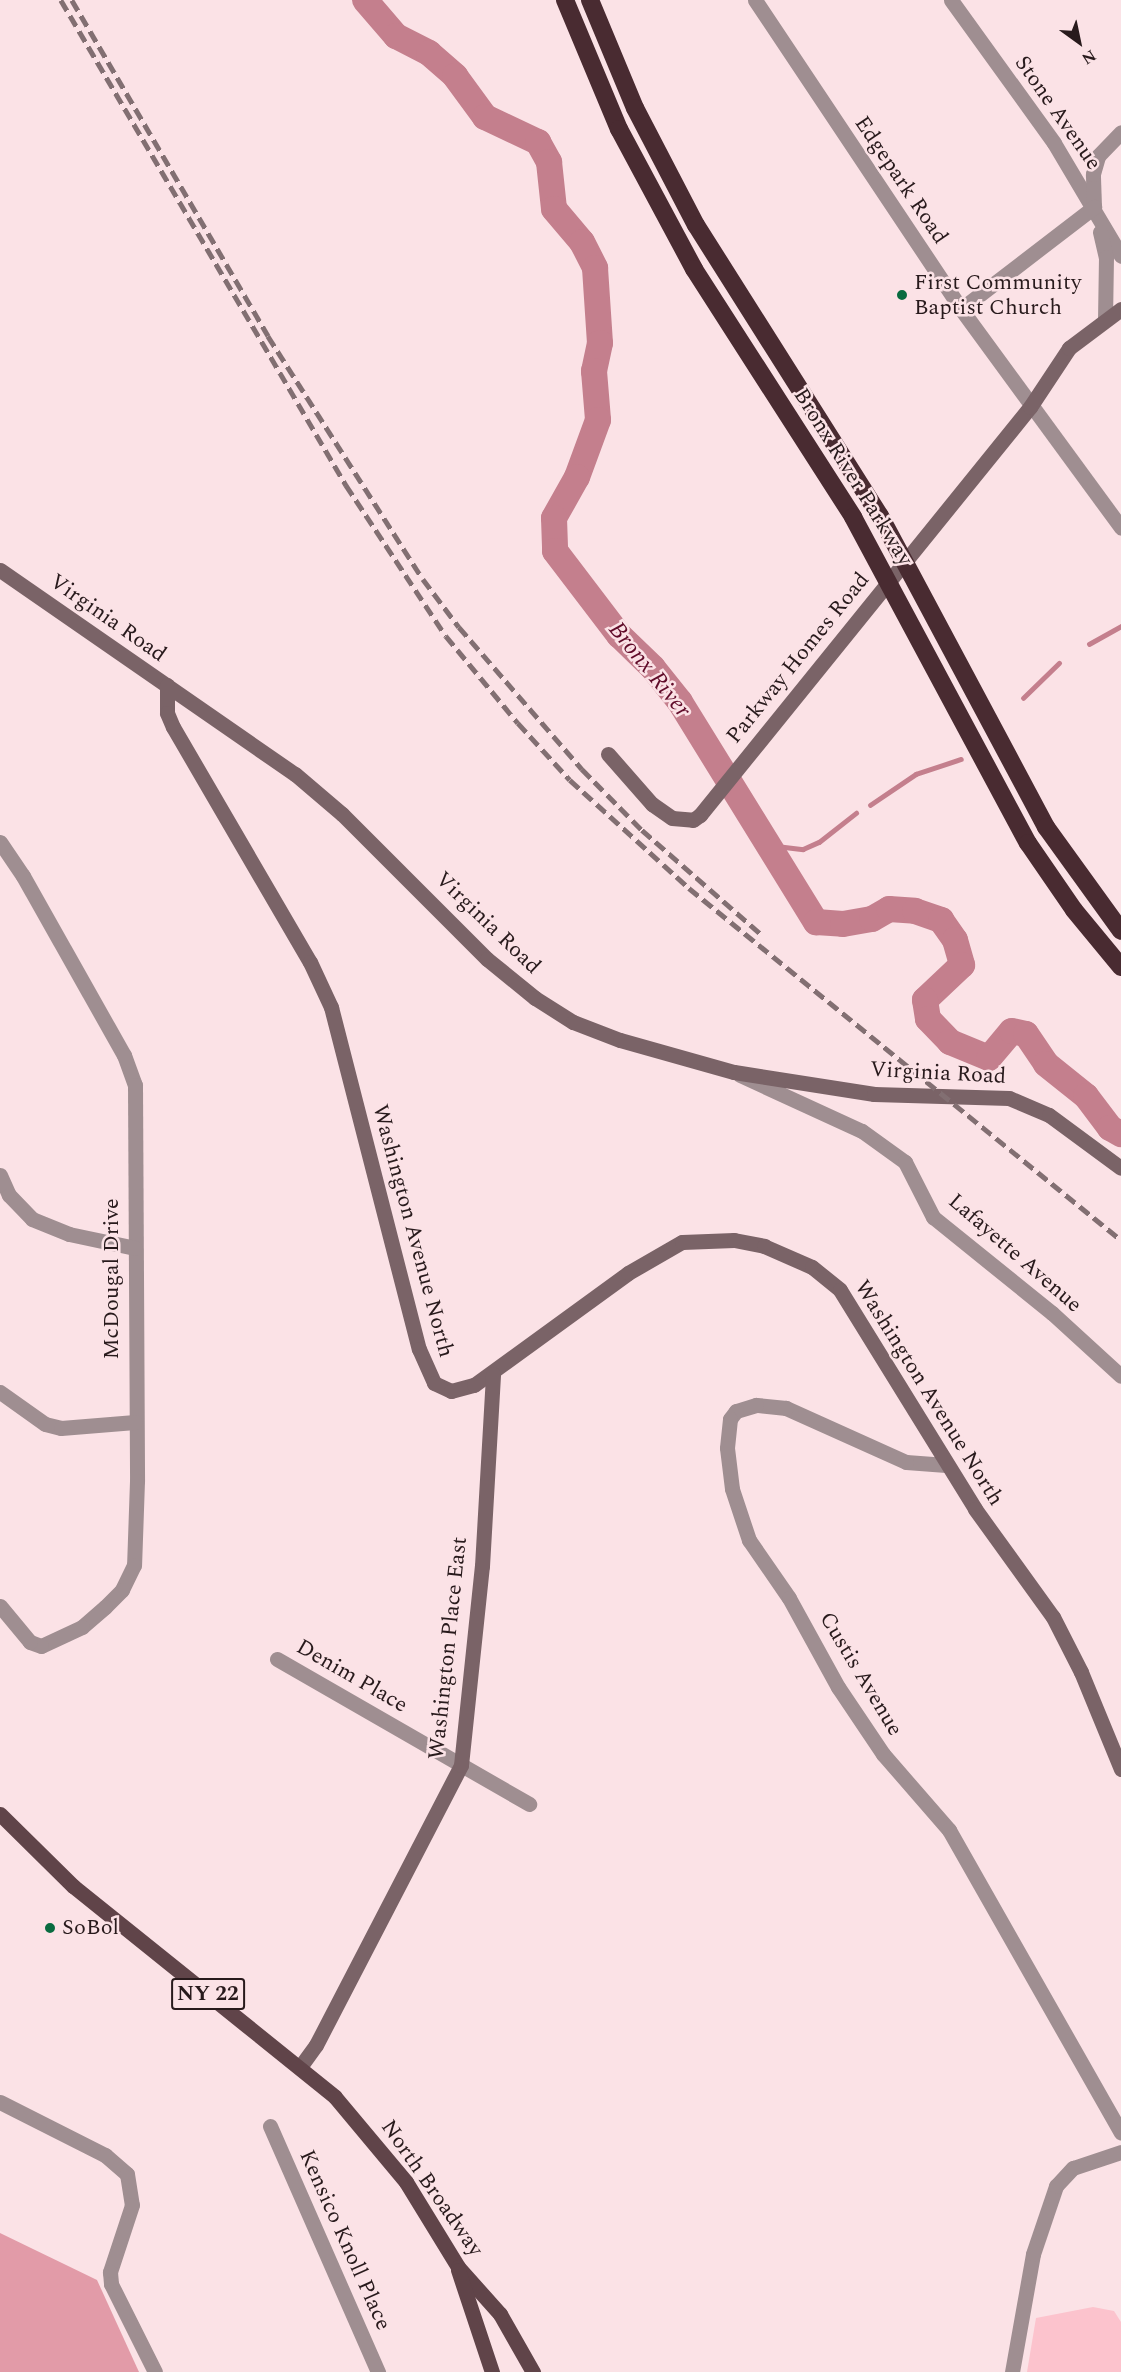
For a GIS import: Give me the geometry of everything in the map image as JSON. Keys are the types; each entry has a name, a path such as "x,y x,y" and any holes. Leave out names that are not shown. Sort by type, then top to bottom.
{"highway":[{"name":"Bronx River Parkway","path":"565,0 608,105 668,223 722,315 834,485 889,581 1019,829 1064,896 1121,967"},
{"name":"Bronx River Parkway","path":"590,0 624,84 683,202 905,560 1032,804 1075,871 1121,931"}],"main road":[{"name":"North Broadway","path":"0,1814 73,1886 335,2097 383,2151 458,2267 500,2314 533,2372"},
{"name":"NY 22","path":"458,2267 492,2372"}],"street":[{"name":"Stone Avenue","path":"951,0 1054,143 1121,256"},
{"name":"Edgepark Road","path":"759,1 961,309 1030,407 1121,528"},
{"path":"1106,318 1106,257 1094,207 1093,174 1098,156 1121,132"},
{"path":"961,309 1094,207"},
{"name":"Parkway Homes Road","path":"608,754 652,804 680,821 700,815 1030,407 1069,348 1106,318 1121,309"},
{"name":"Virginia Road","path":"0,570 294,774 342,814 487,959 535,998 573,1022 620,1040 734,1072 874,1094 1009,1098 1049,1115 1121,1168"},
{"name":"Washington Avenue North","path":"167,686 167,713 173,727 310,962 331,1007 425,1371 434,1383 452,1391 474,1385 493,1374 591,1299 668,1248 695,1240 734,1240 791,1256 812,1267 840,1290 946,1465 1053,1617 1081,1672 1121,1769"},
{"name":"McDougal Drive","path":"0,842 24,876 124,1055 135,1085 136,1553 122,1590 82,1627 41,1646 30,1642 0,1606"},
{"name":"Lafayette Avenue","path":"734,1072 862,1131 904,1162 933,1217 1052,1313 1121,1376"},
{"path":"0,1175 9,1195 32,1219 69,1234 135,1248"},
{"name":"Washington Place East","path":"300,2067 315,2047 461,1765 479,1599 493,1374"},
{"path":"0,1392 45,1424 61,1428 135,1422"},
{"name":"Custis Avenue","path":"946,1465 906,1462 786,1408 756,1405 736,1411 730,1419 727,1448 732,1488 750,1540 804,1623 838,1687 883,1754 949,1830 1121,2133"},
{"name":"Denim Place","path":"277,1659 529,1804"},
{"path":"0,2102 105,2155 127,2174 132,2205 110,2272 111,2284 155,2372"},
{"name":"Kensico Knoll Place","path":"270,2126 378,2372"},
{"path":"1012,2372 1034,2254 1056,2186 1064,2173 1083,2163 1121,2152"}],"shaded area":[{"path":"0,2233 97,2280 139,2372 0,2372"},
{"path":"1093,2307 1114,2311 1121,2322 1121,2372 1027,2372 1036,2318"}],"waterway":[{"name":"Bronx River","path":"365,0 396,36 429,53 455,76 485,117 538,142 549,162 554,209 582,242 595,268 600,343 594,371 598,420 577,477 554,518 555,551 619,635 653,668 680,702 816,922 843,924 872,919 889,909 915,911 941,920 955,940 962,965 925,1000 928,1019 950,1042 989,1058 1012,1031 1026,1034 1046,1064 1086,1096 1110,1128 1121,1134"},
{"path":"1089,644 1121,626"},
{"path":"1023,698 1059,663"},
{"path":"870,805 916,774 961,759"},
{"path":"768,845 803,849 819,842 856,813"}],"railway":[{"path":"61,0 346,485 446,636 518,723 570,780 689,888 1121,1240"},
{"path":"72,0 268,336 423,579 459,627 582,769 642,830 763,936"}],"place":[{"name":"First Community Baptist Church","path":"902,295"},
{"name":"SoBol","path":"50,1928"}]}
